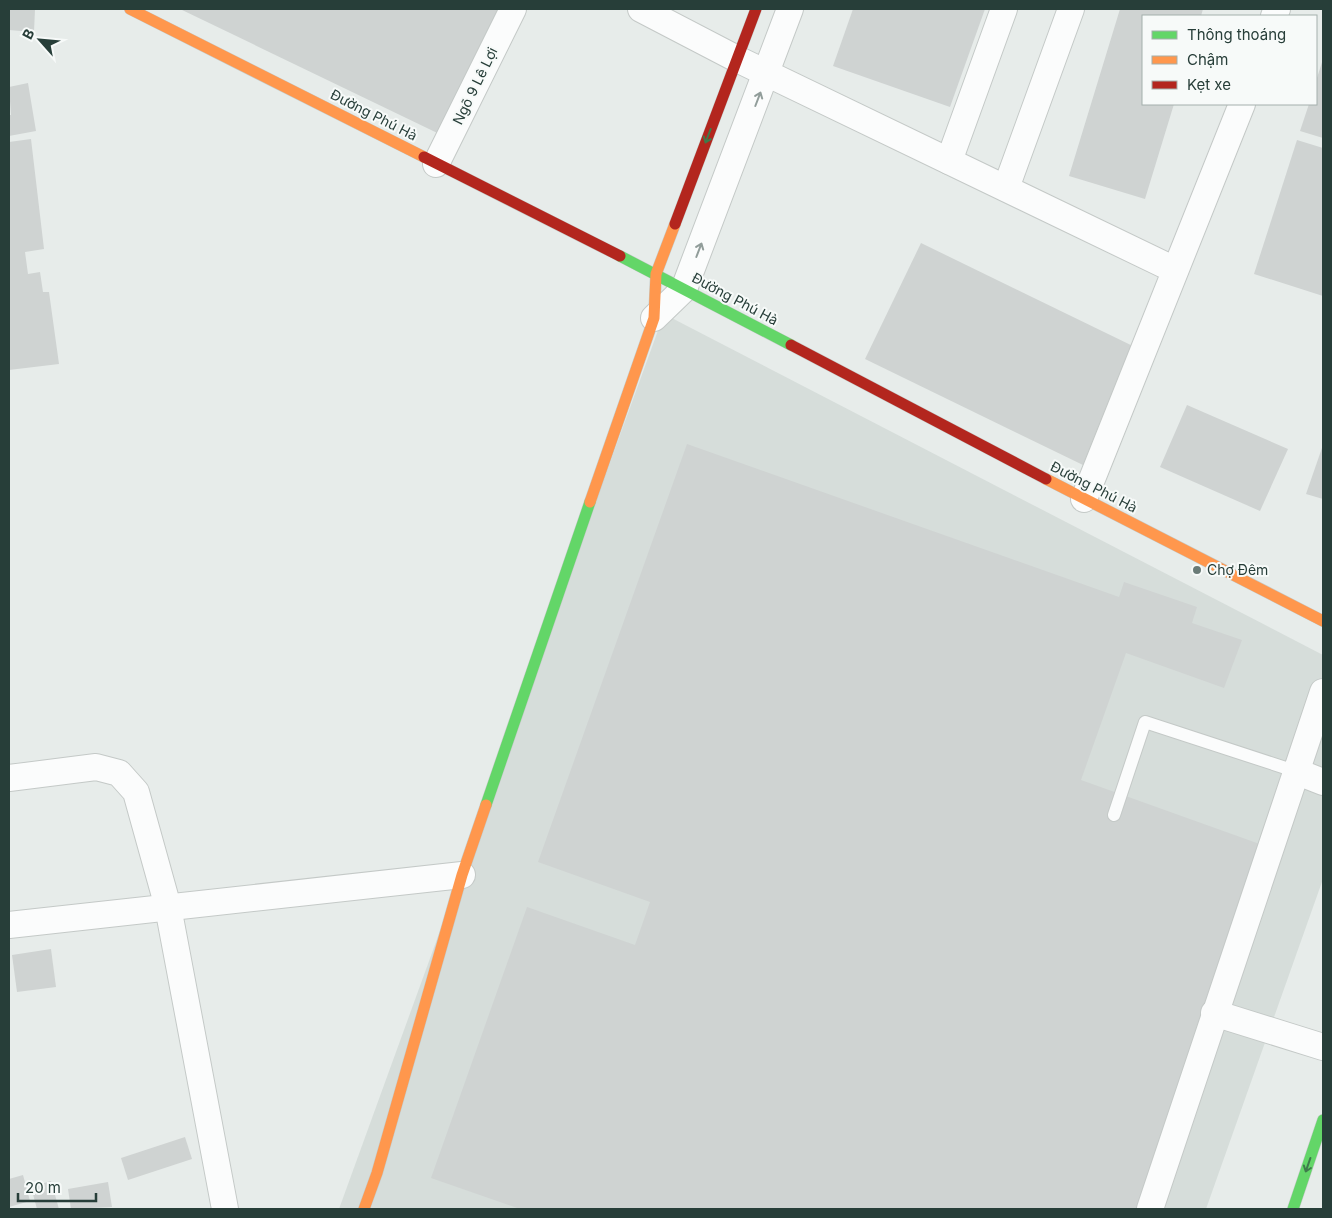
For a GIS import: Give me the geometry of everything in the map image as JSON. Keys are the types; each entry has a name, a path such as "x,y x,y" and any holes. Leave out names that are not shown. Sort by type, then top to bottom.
{"main road":[{"name":"Đường Phú Hà","path":"130,9 656,274 1084,499 1323,621"},
{"path":"364,1209 377,1173 462,875 654,318 656,274 756,9"},
{"path":"1293,1209 1323,1120"}],"street":[{"name":"Ngõ 9 Lê Lợi","path":"436,164 513,9"},
{"path":"641,9 737,59 768,72 1175,270"},
{"path":"654,318 684,289 768,72 790,9"},
{"path":"949,161 1004,9"},
{"path":"1006,188 1072,9"},
{"path":"1084,499 1242,105"},
{"path":"1150,1209 1214,1013 1323,692"},
{"path":"9,778 96,766 119,773 136,792 168,907 225,1209"},
{"path":"1295,771 1323,782"},
{"path":"9,925 462,875"},
{"path":"1214,1013 1323,1047"}],"lane":[{"path":"1114,815 1146,722 1295,771"}],"shaded area":[{"path":"664,314 1323,655 1323,879 1206,1209 339,1209"}],"building":[{"path":"9,9 35,9 34,32 9,30"},
{"path":"180,9 521,9 456,142"},
{"path":"853,9 985,9 950,107 833,66"},
{"path":"1120,9 1203,9 1201,15 1142,15 1142,105 1174,105 1145,199 1069,176"},
{"path":"1323,59 1323,138 1300,131 1309,105 1317,105 1317,78"},
{"path":"28,83 36,131 9,136 9,115 11,115 9,87"},
{"path":"31,139 44,249 25,252 28,274 40,272 43,292 49,292 59,364 9,370 9,142"},
{"path":"1297,140 1323,148 1323,296 1254,274"},
{"path":"921,243 1139,349 1083,465 865,359"},
{"path":"1187,405 1288,449 1260,511 1160,467"},
{"path":"687,444 1119,597 1124,582 1197,607 1192,623 1242,640 1224,688 1126,653 1081,780 1268,847 1139,1209 520,1209 431,1178 527,907 635,945 650,902 538,862"},
{"path":"1323,445 1323,499 1306,494"},
{"path":"51,949 56,987 17,992 12,955"},
{"path":"185,1137 192,1159 128,1180 121,1158"},
{"path":"23,1175 30,1201 9,1207 9,1179"},
{"path":"51,1181 59,1209 37,1209 31,1187"},
{"path":"108,1182 112,1207 71,1209 68,1189"}],"traffic: fast":[{"path":"620,256 791,345"},
{"path":"486,805 590,502"},
{"path":"1293,1209 1323,1120"}],"traffic: slow":[{"path":"130,9 424,157"},
{"path":"590,502 654,318 656,274 675,224"},
{"path":"1046,479 1323,621"},
{"path":"364,1209 377,1173 462,875 486,805"}],"traffic: jam":[{"path":"675,224 756,9"},
{"path":"424,157 620,256"},
{"path":"791,345 1046,479"}],"place":[{"name":"Chợ Đêm","path":"1197,570"}]}
